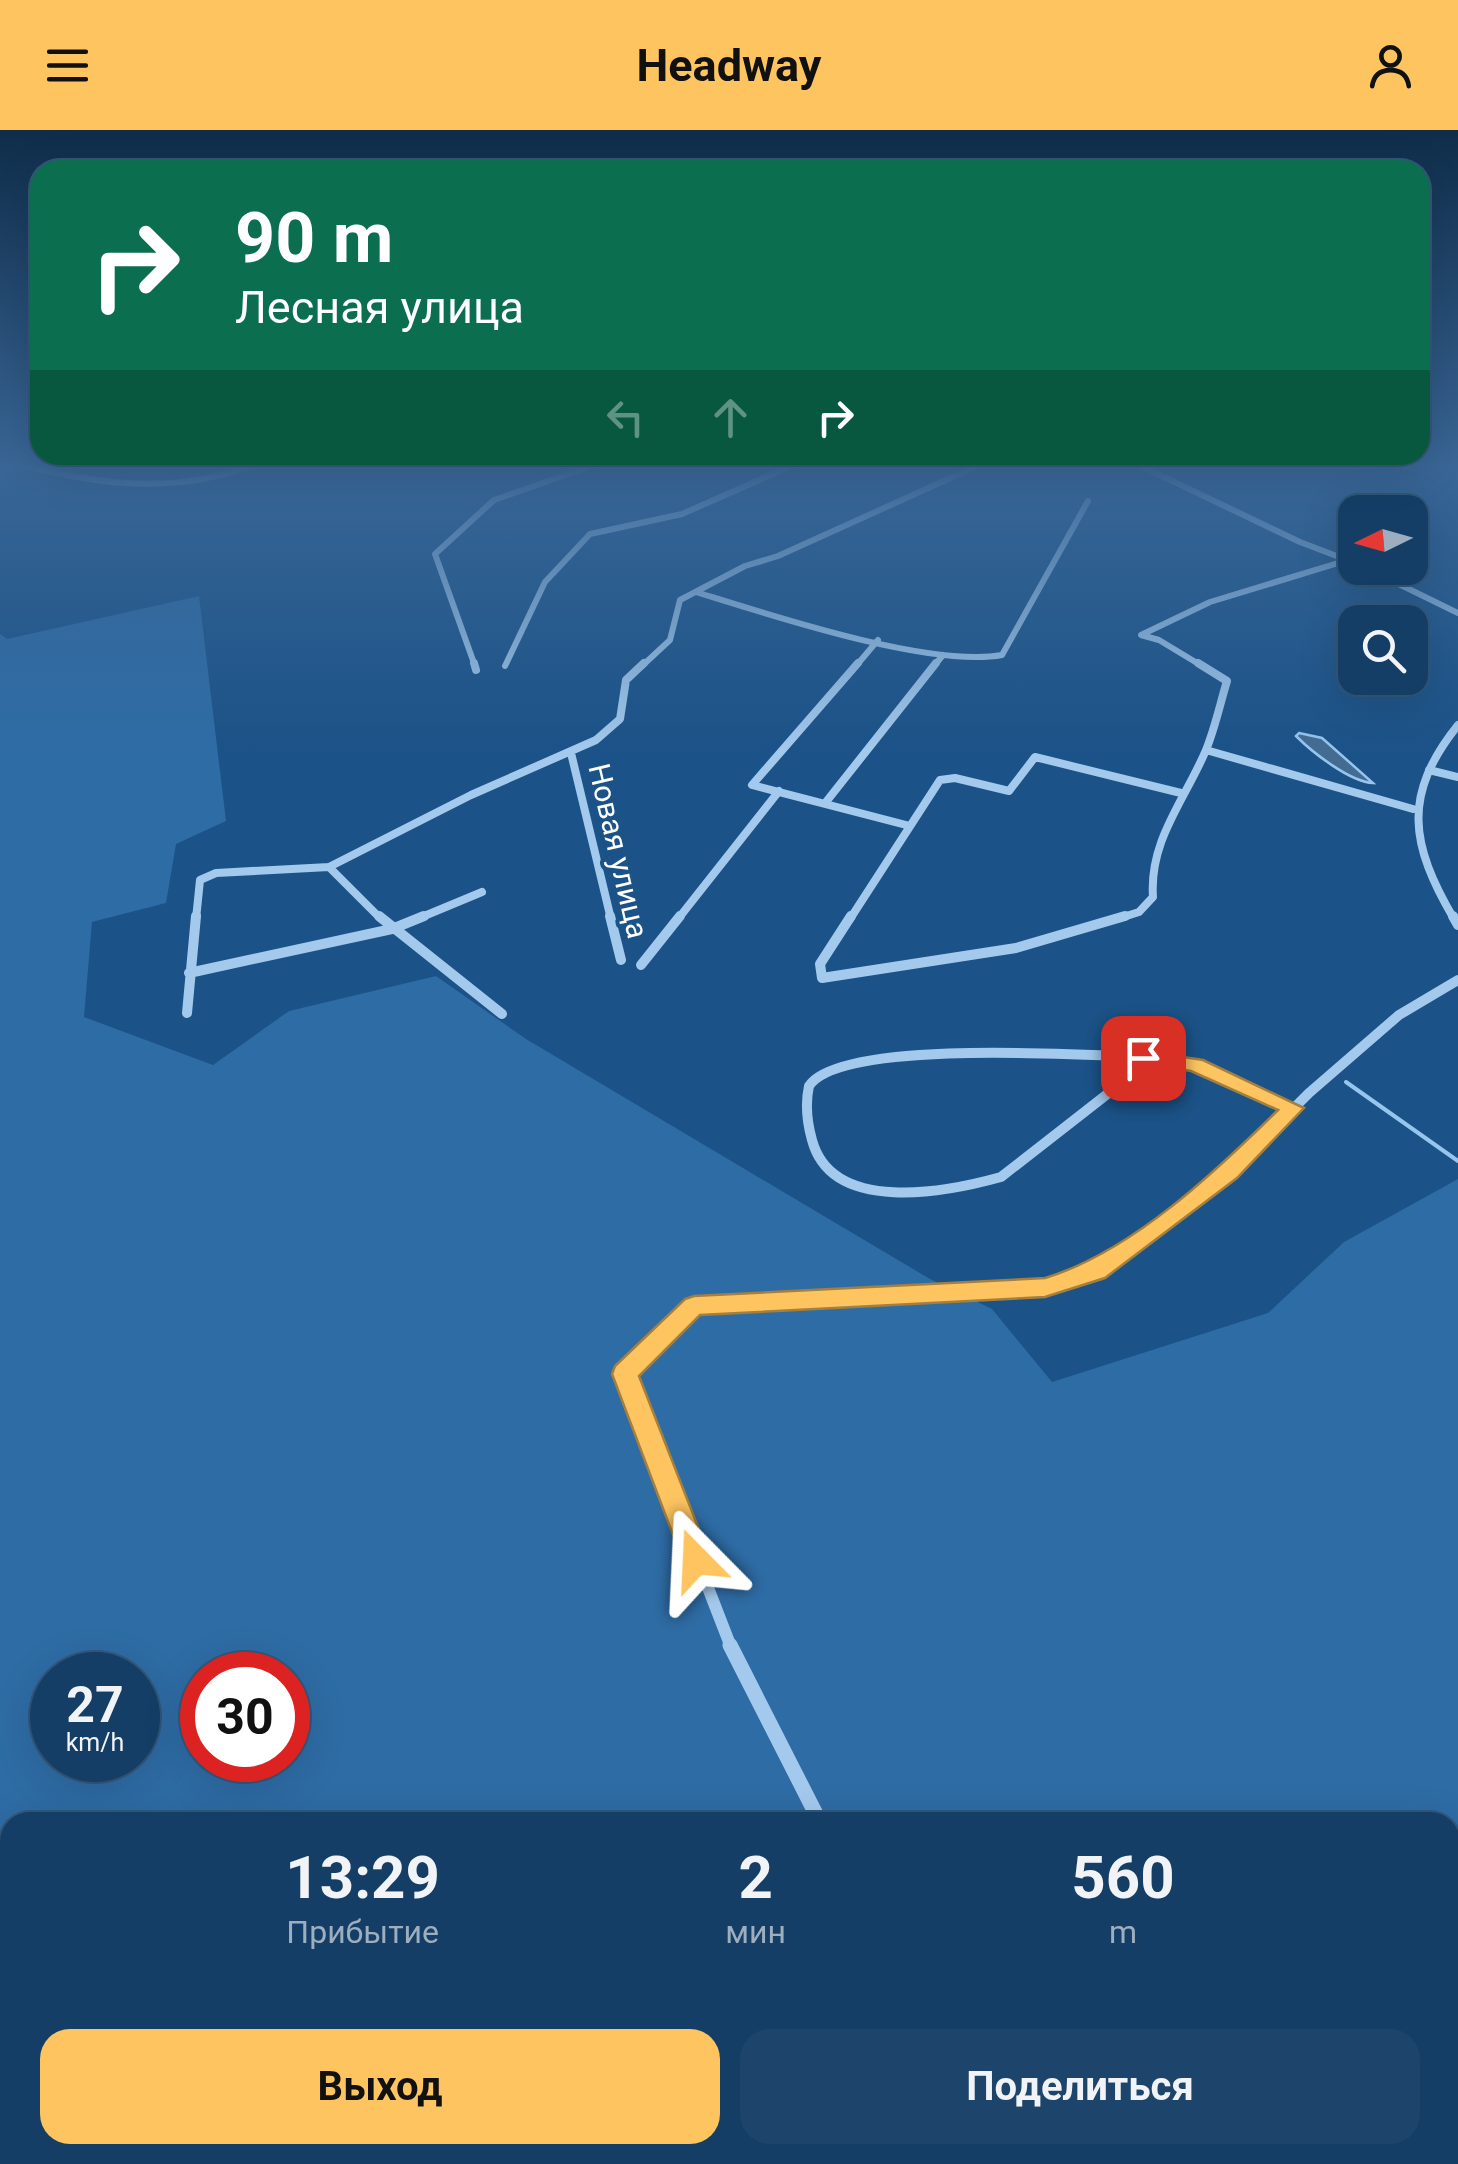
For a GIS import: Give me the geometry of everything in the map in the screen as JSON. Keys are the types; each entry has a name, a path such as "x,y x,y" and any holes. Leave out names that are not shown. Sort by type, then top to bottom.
{"street":[{"path":"437,561 476,670"},
{"path":"506,666 545,582 565,561"},
{"path":"187,1013 200,880 216,873 329,867 471,796 596,740 620,719 626,680 670,640 675,605 765,561"},
{"path":"696,592 878,640 986,662 1002,655 1055,561"},
{"path":"1181,793 1035,757 1009,791 954,778 940,780 820,964 822,978 1016,948 1138,912 1152,897 1148,874 1181,793 1206,750 1227,681 1159,640 1141,635 1210,602 1338,565"},
{"path":"1401,585 1458,613"},
{"path":"878,640 752,784 910,826"},
{"path":"826,802 942,655"},
{"path":"1458,725 1440,744 1413,809 1428,878 1458,925"},
{"path":"1206,750 1413,809"},
{"name":"Новая улица","path":"572,753 621,960"},
{"path":"1429,770 1458,778"},
{"path":"641,965 779,791"},
{"path":"329,867 392,928 502,1014"},
{"path":"189,973 392,928 482,892"},
{"path":"815,1812 725,1635 625,1374 694,1306 1045,1288 1096,1272 1229,1173 1293,1108 1399,1016 1458,980"},
{"path":"1143,1058 1142,1067 1001,1176 978,1184 876,1192 822,1166 810,1148 806,1092 812,1080 828,1072 947,1053 1143,1058 1196,1065 1293,1108"}],"shaded area":[{"path":"199,596 226,821 176,844 166,903 92,922 84,1017 213,1065 289,1011 436,976 526,1039 930,1279 992,1309 1052,1382 1268,1313 1344,1242 1458,1179 1458,1812 0,1812 0,634 7,639"},
{"path":"1299,733 1322,738 1373,783 1332,765 1296,736"}],"waterway":[{"path":"1346,1082 1458,1161"}],"route":[{"path":"696,1560 625,1374 694,1306 1045,1288 1096,1272 1229,1173 1293,1108 1196,1065 1143,1058"}]}
